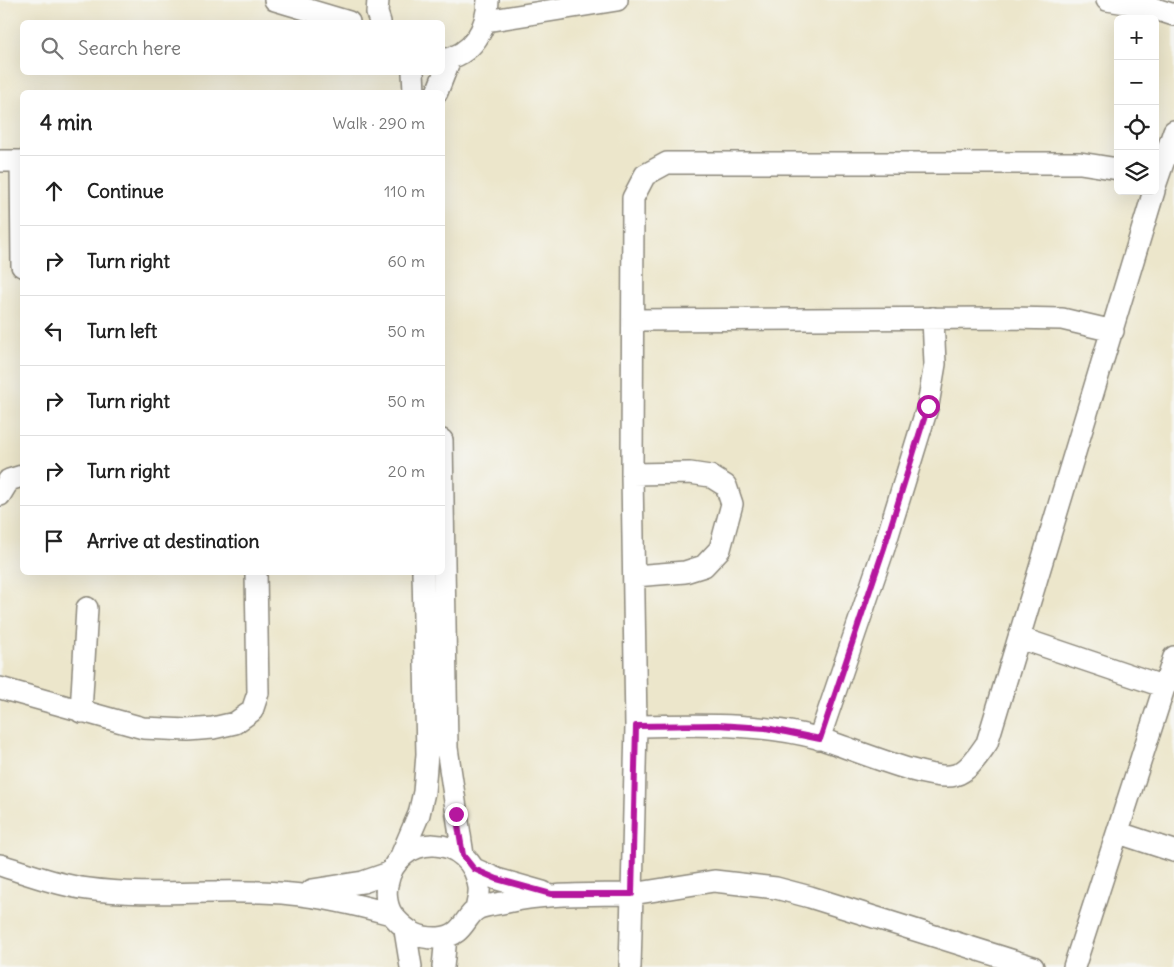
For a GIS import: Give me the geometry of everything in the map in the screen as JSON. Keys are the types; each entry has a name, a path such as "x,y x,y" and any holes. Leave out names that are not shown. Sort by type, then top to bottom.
{"street":[{"path":"275,0 342,20"},
{"path":"378,0 377,13 379,20"},
{"path":"446,60 466,50 479,38 486,21 488,0"},
{"path":"486,21 616,0"},
{"path":"1107,0 1146,6 1174,15"},
{"path":"413,75 414,90"},
{"path":"438,90 442,75"},
{"path":"1159,174 1174,131"},
{"path":"14,161 20,240"},
{"path":"630,967 636,726 632,474 633,198 646,175 667,163 1080,163 1114,168"},
{"path":"636,726 717,725 766,728 820,739 933,776 956,776 974,761 987,744 1152,195"},
{"path":"820,739 884,548 928,406 935,364 933,318"},
{"path":"633,320 1062,319 1112,331"},
{"path":"632,474 690,473 710,476 726,486 732,504 720,549 704,566 685,572 634,576"},
{"path":"0,495 9,480 20,477"},
{"path":"0,688 143,728 188,730 213,728 235,723 252,711 258,686 256,575"},
{"path":"411,967 398,922 386,894 395,864 419,814 424,792 426,754 423,575"},
{"path":"0,865 58,883 89,889 289,893 334,900 398,922 424,938 446,937 464,927 476,910 480,889 469,862 447,748 444,575"},
{"path":"82,712 87,608"},
{"path":"1020,638 1165,688"},
{"path":"1074,967 1174,658"},
{"path":"1118,833 1174,851"},
{"path":"289,893 363,882 395,864 420,845 441,844 497,879 551,894"},
{"path":"476,910 551,894 632,894 714,881 776,888 1033,967"},
{"path":"444,967 446,937"}],"route":[{"path":"456,814 463,855 474,869 520,887 551,894 632,894 636,726 717,725 766,728 820,739 884,548 928,406"}]}
